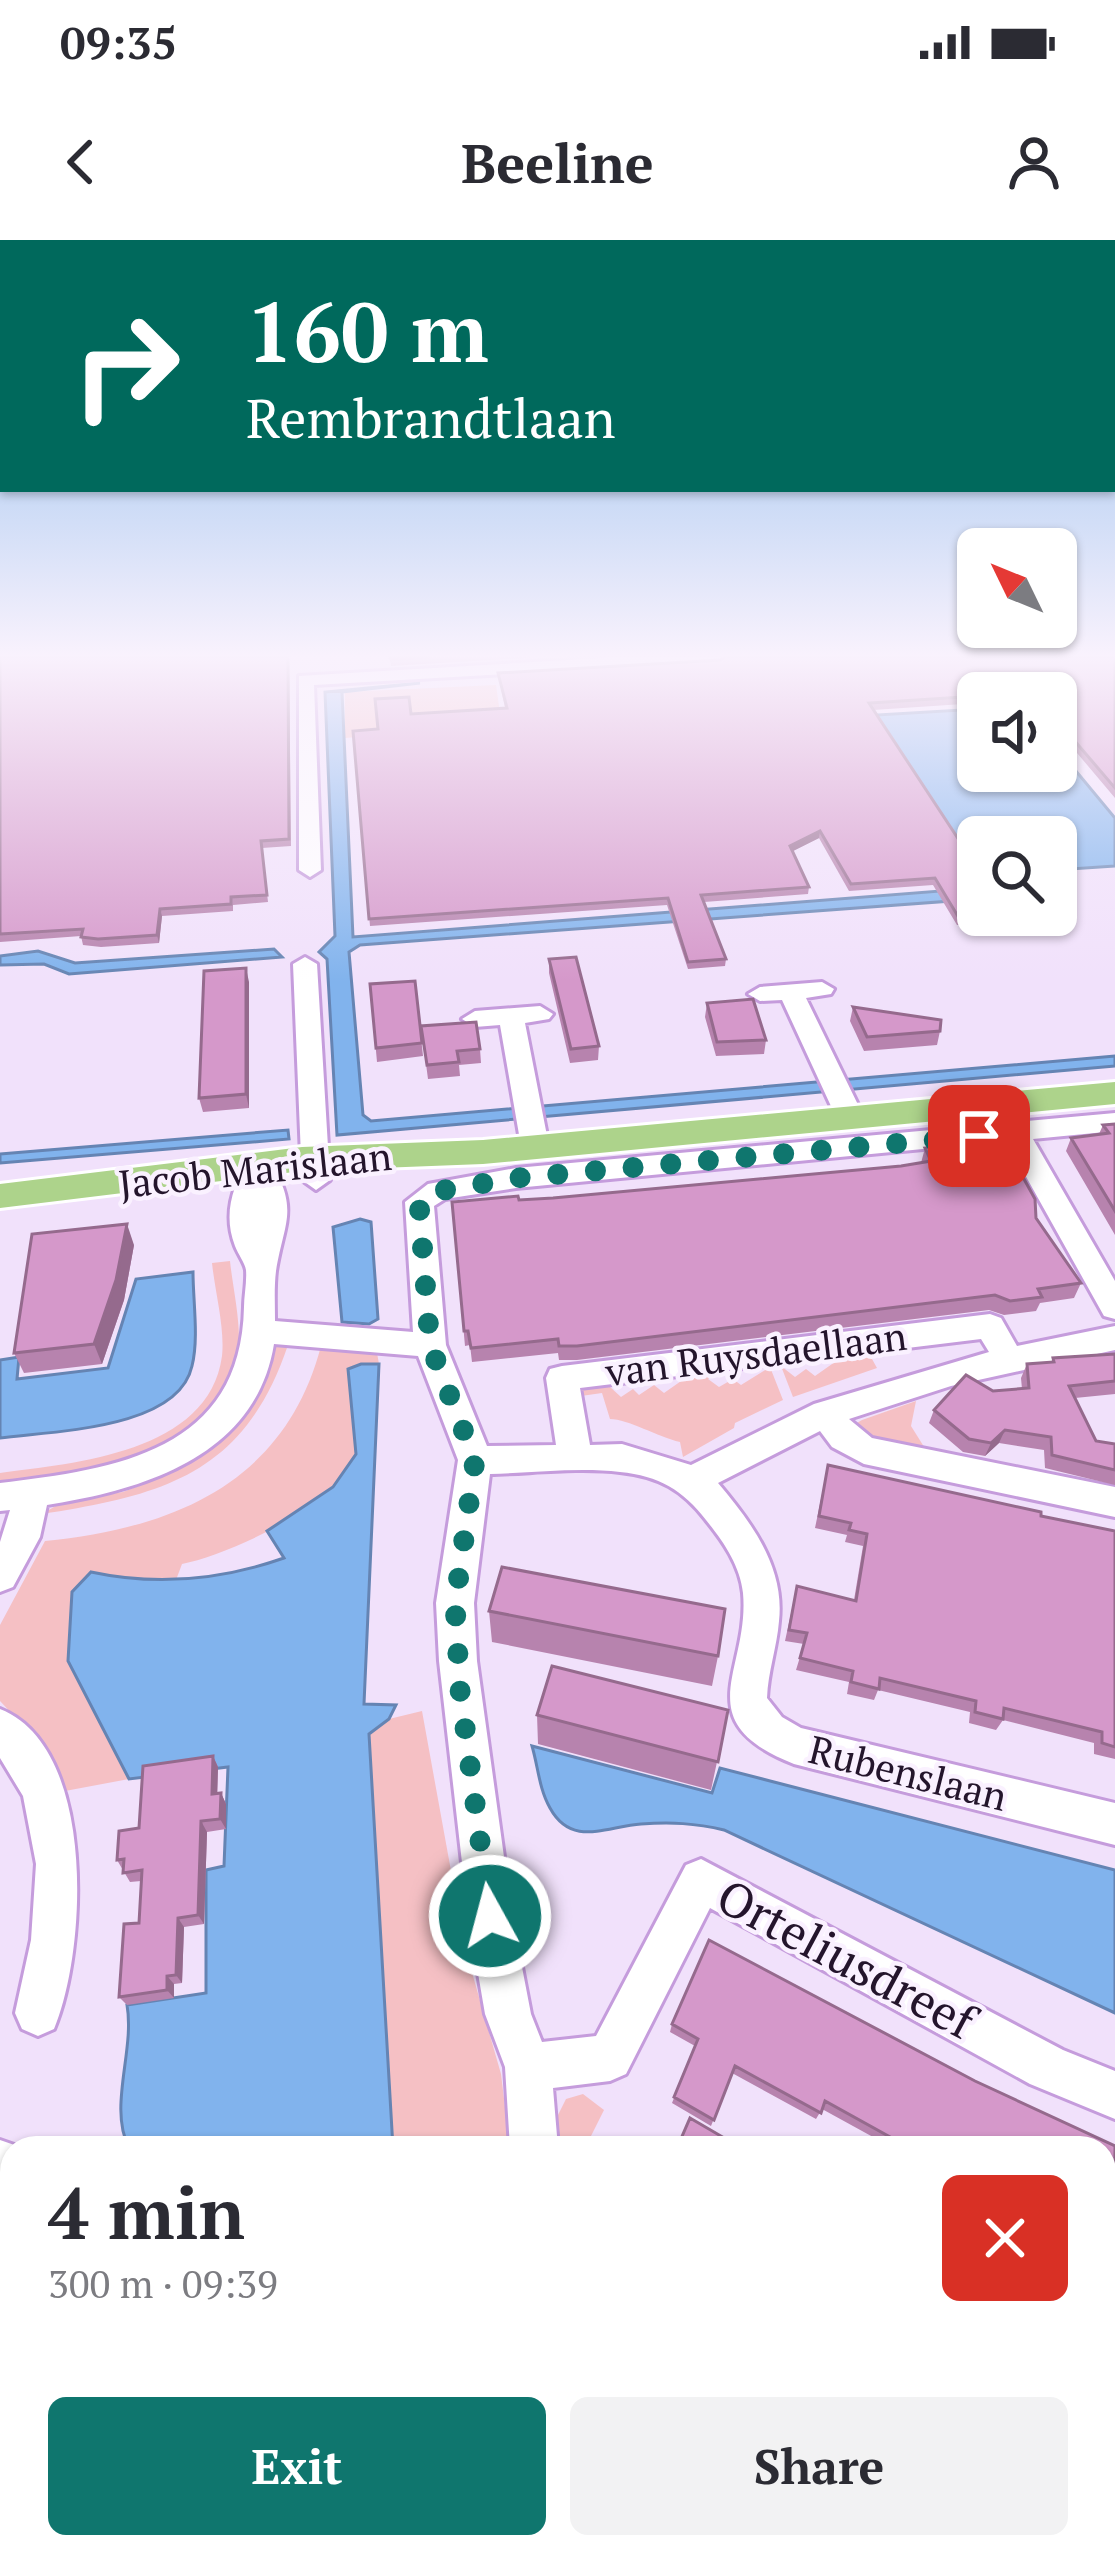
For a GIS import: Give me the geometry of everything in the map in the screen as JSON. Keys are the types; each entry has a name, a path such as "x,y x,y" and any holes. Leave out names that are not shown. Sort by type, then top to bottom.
{"main road":[{"name":"Jacob Marislaan","path":"0,1196 99,1187 145,1195 315,1171 452,1165 483,1153 531,1122 840,1097 1115,1093"}],"street":[{"path":"307,765 310,870"},
{"path":"305,964 315,1171"},
{"path":"760,994 822,989"},
{"path":"791,992 840,1097"},
{"path":"475,1019 540,1014"},
{"path":"511,1016 531,1122"},
{"path":"534,2136 528,2067 508,2014 490,1916 460,1690 455,1604 475,1460 430,1345 419,1202 438,1191 516,1178 1115,1122"},
{"path":"1015,1132 1115,1308"},
{"path":"0,1576 22,1537 16,1495 142,1473 185,1450 224,1417 245,1389 258,1330 261,1266 272,1242 258,1180"},
{"name":"van Ruysdaellaan","path":"574,1455 562,1378 990,1326 1007,1358"},
{"path":"258,1330 430,1345"},
{"name":"van Ruysdaellaan","path":"694,1480 738,1452 826,1413 1007,1358 1115,1338"},
{"path":"826,1413 844,1437 864,1450 1115,1502"},
{"path":"475,1460 574,1455 656,1464 694,1480"},
{"name":"Rubenslaan","path":"694,1480 731,1522 760,1591 759,1636 746,1702 754,1720 768,1733 794,1745 1115,1824"},
{"path":"0,1728 37,1782 57,1848 56,1945 38,2013"},
{"name":"Orteliusdreef","path":"528,2067 610,2058 701,1880 1047,2067 1115,2096"}],"shaded area":[{"path":"230,1261 238,1355 227,1391 206,1418 178,1440 144,1456 70,1475 0,1484 0,1473 134,1447 166,1433 192,1414 212,1388 222,1356 212,1263"},
{"path":"288,1345 249,1423 224,1450 195,1470 126,1498 42,1514 64,1501 123,1492 164,1476 214,1443 267,1346"},
{"path":"321,1346 377,1353 379,1364 349,1369 357,1447 345,1474 328,1492 254,1538 182,1564 176,1580 129,1581 91,1573 68,1661 129,1779 65,1791 30,1733 0,1701 0,1625 45,1541 137,1524 180,1510 218,1490 252,1464 281,1432 304,1393"},
{"path":"885,1351 872,1359 877,1368 793,1397 781,1366 795,1377 806,1369 815,1376 842,1357"},
{"path":"770,1367 783,1400 735,1423 734,1428 683,1457 680,1442 610,1419 602,1393 574,1397 576,1387 619,1380 609,1386 621,1397 633,1389 639,1395 654,1385 664,1393 694,1372 720,1369 708,1379 719,1387 733,1379 741,1385"},
{"path":"916,1401 911,1426 926,1450 858,1432 855,1424 862,1420"},
{"path":"422,1711 465,1948 501,2074 509,2136 392,2136 369,1733 389,1719"},
{"path":"583,2094 604,2110 591,2136 558,2136 556,2119 566,2099"}],"water":[{"path":"328,765 345,765 353,937 957,890 957,901 360,945 349,952 363,1115 371,1121 1115,1056 1115,1066 337,1135 327,959 319,952 335,936"},
{"path":"908,765 957,765 957,792 1077,792 1077,772 1115,818 1115,866 1077,869 1077,816 957,816 957,842"},
{"path":"274,949 282,957 69,974 44,964 0,965 0,956 38,951 75,963"},
{"path":"288,1130 289,1139 0,1163 0,1154"},
{"path":"360,1219 371,1222 378,1319 369,1324 342,1322 333,1227"},
{"path":"193,1272 194,1355 182,1387 139,1415 79,1429 0,1438 0,1360 19,1357 17,1379 108,1368 136,1279"},
{"path":"379,1364 364,1704 396,1705 389,1719 369,1734 392,2136 124,2136 121,2097 127,2005 206,1993 206,1870 224,1866 228,1767 129,1779 68,1661 72,1592 91,1572 140,1579 188,1578 284,1558 267,1531 333,1487 356,1454 348,1369"},
{"path":"532,1746 712,1793 720,1768 1115,1870 1115,2013 724,1830 673,1823 591,1832 569,1828 546,1801"}],"building":[{"path":"0,765 289,765 289,839 261,841 267,895 231,897 231,904 160,909 157,935 98,939 81,937 83,929 0,934"},
{"path":"356,765 910,765 957,837 957,915 935,878 851,884 820,831 790,846 809,887 701,895 726,959 688,962 668,898 369,919"},
{"path":"1095,765 1115,765 1115,788"},
{"path":"576,957 599,1046 571,1049 549,959"},
{"path":"246,968 246,1094 199,1098 204,971"},
{"path":"415,981 422,1043 376,1048 370,984"},
{"path":"753,999 766,1040 717,1042 707,1003"},
{"path":"853,1007 941,1020 940,1031 867,1037"},
{"path":"476,1022 480,1049 457,1051 459,1062 427,1065 421,1026"},
{"path":"1115,1124 1115,1211 1071,1138 1109,1133 1103,1125"},
{"path":"1004,1143 1035,1199 1036,1218 1081,1283 1038,1289 1042,1297 1010,1301 995,1295 577,1346 559,1346 558,1339 471,1348 468,1331 464,1331 452,1202 553,1198 901,1166 931,1161 925,1148"},
{"path":"127,1224 116,1280 94,1344 14,1353 32,1234"},
{"path":"1115,1354 1115,1381 1069,1386 1096,1441 1115,1444 1115,1470 1052,1455 1051,1437 1005,1430 991,1443 969,1439 934,1410 966,1375 993,1391 1029,1388 1027,1364"},
{"path":"828,1465 1115,1531 1115,1747 1102,1743 1102,1732 1004,1708 1003,1719 975,1712 976,1701 880,1678 879,1689 851,1682 853,1671 800,1658 807,1633 789,1630 797,1586 856,1601 867,1534 849,1530 851,1523 819,1516"},
{"path":"502,1567 725,1609 718,1656 489,1611"},
{"path":"552,1666 728,1710 718,1762 537,1715"},
{"path":"213,1756 212,1794 221,1793 220,1819 201,1821 198,1915 178,1918 176,1975 167,1976 167,1990 119,1997 124,1924 139,1923 142,1870 123,1873 124,1859 117,1860 119,1831 139,1828 143,1766"},
{"path":"709,1940 975,2081 1093,2136 888,2136 825,2101 821,2113 735,2066 714,2120 674,2097 698,2039 672,2024"},
{"path":"690,2118 721,2136 682,2136"}],"route":[{"path":"490,1916 460,1690 455,1604 475,1460 430,1345 417,1229 419,1202 438,1191 516,1178 979,1136"}]}
